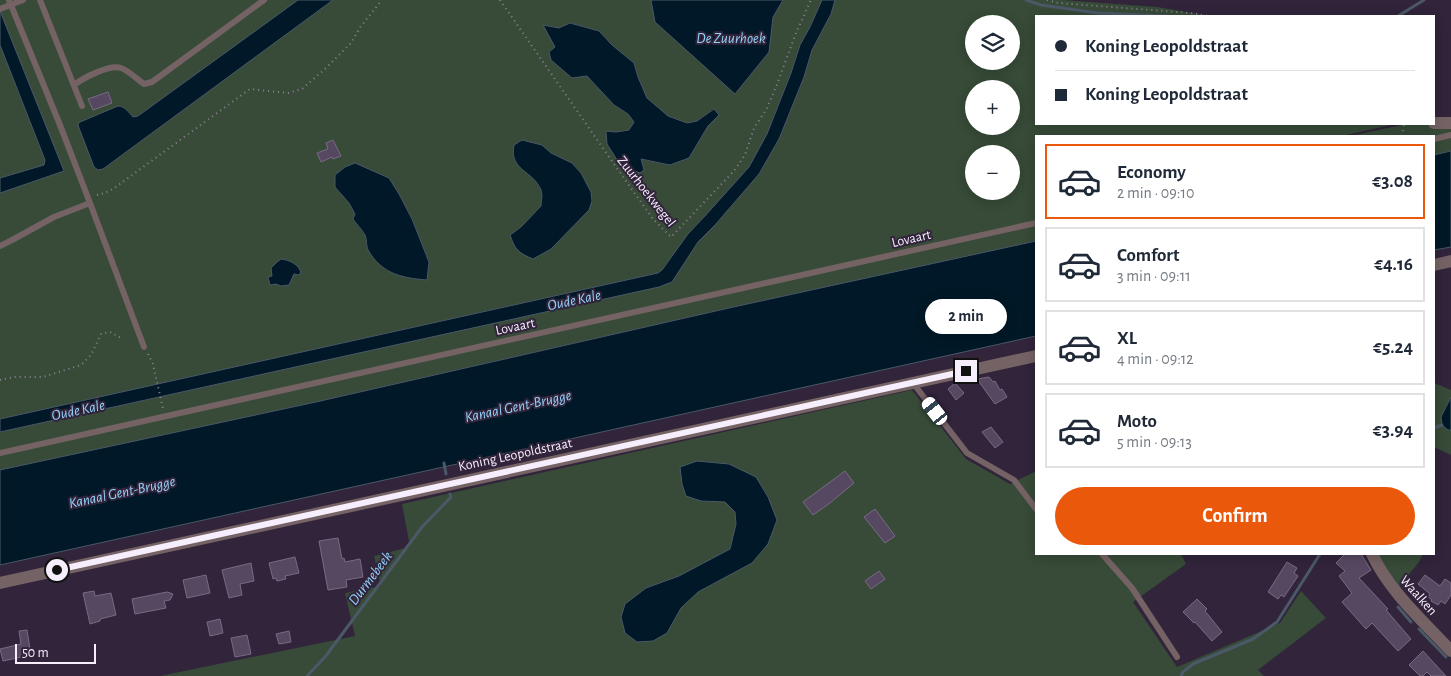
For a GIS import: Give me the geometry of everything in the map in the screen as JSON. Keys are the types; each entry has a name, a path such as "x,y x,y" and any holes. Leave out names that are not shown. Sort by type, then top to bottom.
{"street":[{"path":"1435,123 1451,123"},
{"path":"1435,265 1451,261"},
{"name":"Koning Leopoldstraat","path":"0,583 1035,356"},
{"name":"Waalken","path":"1373,555 1386,580 1451,651"}],"lane":[{"path":"0,9 10,2 23,0"},
{"path":"40,0 82,106"},
{"path":"74,84 84,78 114,67 122,68 144,84 152,82 261,1"},
{"path":"10,2 60,125 144,347"},
{"path":"1435,139 1451,135"},
{"path":"0,246 54,217 90,203"},
{"name":"Lovaart","path":"0,453 1035,223"},
{"path":"913,383 967,453 1014,480 1035,508"},
{"path":"1103,555 1132,588 1177,657"}],"path":[{"path":"87,196 106,193 113,189 250,89 288,93 302,89 325,70 351,43 361,26 382,0"},
{"name":"Zuurhoekwegel","path":"500,0 623,178 653,219 671,237 728,178 745,155 754,128 766,110 811,0"},
{"path":"1047,0 1058,3 1203,15"},
{"path":"0,380 15,377 44,377 81,365 91,355 101,334 110,332 121,338"},
{"path":"144,347 153,364 161,398"}],"green space":[{"path":"0,0 651,0 655,22 768,52 773,17 783,0 822,0 800,45 767,134 749,167 688,234 662,271 0,419","holes":["570,23 599,31 612,45 634,63 647,98 668,116 687,123 697,121 713,109 719,115 708,126 699,140 669,165 640,159 606,131 629,130 634,122 628,114 614,105 587,76 549,52 555,48 559,28","355,163 370,171 399,194 412,219 429,262 427,280 402,276 386,270 367,248 365,235 353,219 355,214 349,203 335,187"]},
{"path":"835,0 1063,0 1157,7 1204,15 1035,15 1035,125 1391,125 1346,135 1035,135 1035,241 729,308 316,402 0,470 0,432 664,285 698,242 759,174 779,139 804,77 812,50 831,14"},
{"path":"1435,123 1451,123 1451,151 1435,155 1435,135 1355,135 1401,125 1435,125"},
{"path":"1435,383 1451,390 1451,397 1441,417 1448,430 1451,430 1451,455 1435,447"},
{"path":"912,390 966,459 1010,484 1035,472 1035,555 1182,555 1186,564 1133,602 1177,667 1280,623 1301,591 1326,618 1258,670 1264,676 160,676 355,636 345,593 381,586 374,556 410,547 402,504"},
{"path":"1376,555 1422,555 1419,562 1397,589"}],"water":[{"path":"298,0 333,0 103,169 98,170 94,167 79,128 78,124 80,122 118,106 125,108 133,117 138,116"},
{"name":"De Zuurhoek","path":"651,0 783,0 773,17 769,52 735,94 655,22"},
{"name":"Oude Kale","path":"822,0 835,0 831,14 812,50 804,77 779,139 759,174 698,242 672,282 659,287 0,432 0,419 658,273 688,234 749,167 767,134 800,45"},
{"path":"0,11 64,171 0,193 0,178 44,165 45,160 0,45"},
{"path":"570,23 599,31 612,45 634,63 647,98 668,116 687,123 697,121 714,109 719,115 708,126 689,158 670,165 641,159 644,170 640,173 621,166 607,144 606,131 629,130 634,122 628,114 614,105 587,76 572,78 551,60 549,52 555,47 543,25 559,28"},
{"path":"522,140 542,145 551,153 572,163 581,173 591,192 592,201 589,210 551,249 533,259 518,250 510,235 521,227 541,206 542,192 533,178 518,165 513,154 514,145"},
{"path":"1451,151 1451,247 1435,250 1435,155"},
{"path":"355,163 389,178 399,194 412,219 429,262 427,280 409,278 386,270 368,250 365,235 353,219 355,214 349,203 335,187 335,175 345,167"},
{"name":"Kanaal Gent-Brugge","path":"1035,241 1035,336 0,565 0,470 316,402 729,308"},
{"path":"281,259 293,263 301,273 298,275 294,274 289,285 270,285 268,277 272,276 271,268"},
{"path":"1451,397 1451,430 1448,430 1442,425 1441,417"},
{"path":"697,461 729,464 756,477 768,497 777,520 768,544 752,563 698,592 681,608 667,633 653,641 637,642 625,633 621,617 625,604 646,588 679,576 730,549 736,524 735,512 725,502 701,501 686,496 680,467"}],"building":[{"path":"108,92 112,103 93,110 88,99"},
{"path":"333,140 341,156 333,159 332,157 321,162 317,153 328,149 326,143"},
{"path":"989,377 993,382 995,381 1007,397 995,404 977,379"},
{"path":"955,383 964,393 956,400 948,389"},
{"path":"991,427 1003,442 995,448 982,432"},
{"path":"845,471 854,483 813,515 803,502"},
{"path":"875,509 895,536 885,543 864,517"},
{"path":"338,538 342,559 344,558 345,562 360,559 363,577 346,580 347,587 328,590 319,541"},
{"path":"1344,555 1362,555 1371,570 1359,578 1388,609 1386,610 1411,639 1398,651 1372,623 1366,629 1342,602 1352,593 1339,576 1345,571 1336,563"},
{"path":"295,557 299,573 285,576 286,579 277,581 276,578 273,579 269,563"},
{"path":"1287,562 1297,568 1294,573 1298,576 1284,597 1281,595 1278,599 1268,592"},
{"path":"251,563 254,581 240,584 242,595 229,598 222,570"},
{"path":"879,571 885,579 871,589 865,581"},
{"path":"206,575 210,593 187,598 183,580"},
{"path":"1425,575 1440,586 1445,579 1451,583 1451,595 1445,604 1441,601 1438,605 1431,601 1428,597 1430,594 1418,584"},
{"path":"94,591 95,596 111,593 116,615 90,624 83,593"},
{"path":"167,592 173,594 170,600 164,601 166,608 135,614 132,599"},
{"path":"1197,599 1207,609 1205,611 1222,632 1212,641 1183,612"},
{"path":"220,619 223,633 210,636 207,622"},
{"path":"27,630 31,655 3,661 0,649 21,644 19,631"},
{"path":"289,631 291,642 279,644 276,634"},
{"path":"247,635 251,654 235,657 231,638"},
{"path":"1423,651 1446,676 1431,676 1427,672 1420,676 1409,665"}],"waterway":[{"path":"1026,0 1041,5 1098,13 1144,15"},
{"path":"1400,15 1424,0"},
{"path":"1435,428 1442,425"},
{"name":"Durmebeek","path":"444,463 446,474"},
{"name":"Durmebeek","path":"307,676 325,657 422,527 451,497 450,494"},
{"path":"1181,676 1193,664 1253,639 1277,622 1319,555"},
{"path":"1398,607 1411,622"},
{"path":"1419,629 1446,657"}],"route":[{"path":"57,570 966,371"}]}
